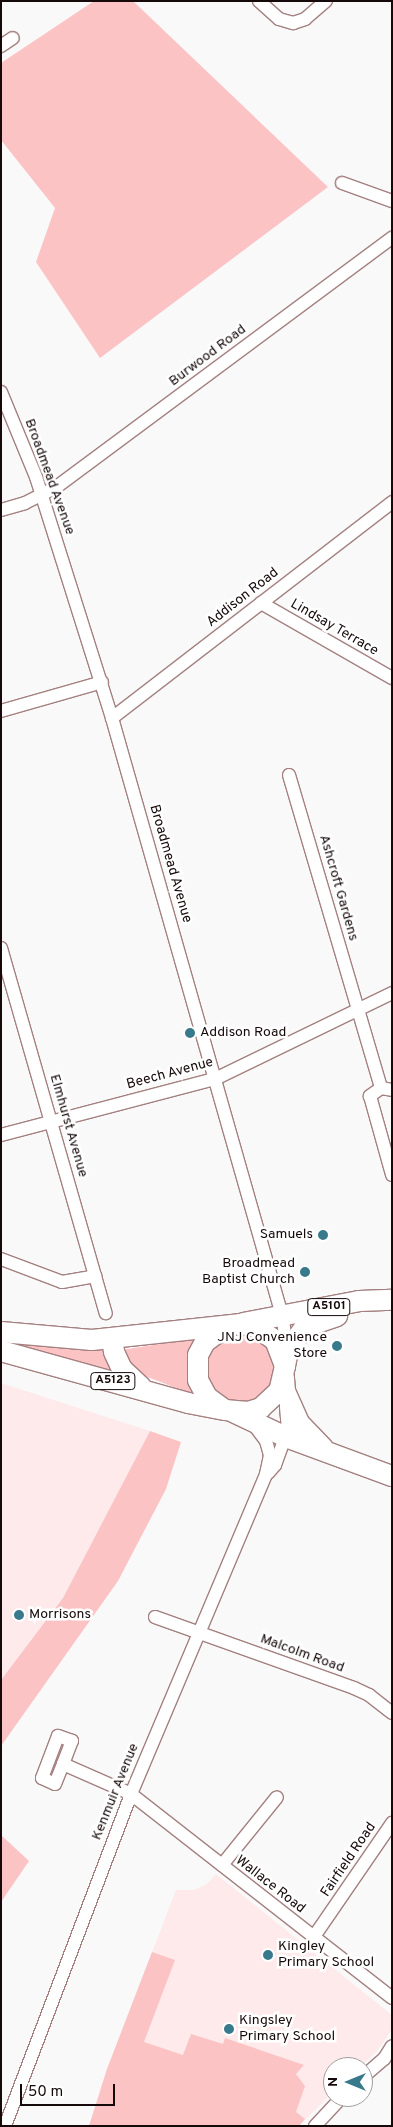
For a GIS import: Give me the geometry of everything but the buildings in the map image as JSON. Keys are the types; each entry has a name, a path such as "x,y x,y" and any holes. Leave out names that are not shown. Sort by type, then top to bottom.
{"main road":[{"name":"A5101","path":"234,1325 359,1302 384,1301"},
{"name":"A5101","path":"285,1372 305,1327 384,1301"},
{"path":"1,1332 24,1336 112,1339 234,1325 254,1326 275,1340 285,1372 270,1402 248,1412 229,1411 207,1397 198,1380 196,1367 205,1342 234,1325"},
{"path":"112,1339 114,1352 122,1369 145,1389"},
{"name":"A5123","path":"1,1351 145,1389 188,1403 229,1411 286,1437 392,1476"},
{"name":"A5123","path":"285,1372 299,1423 310,1438 330,1454"}],"street":[{"path":"259,1 279,19 293,23 305,19 326,1"},
{"path":"1,46 13,38"},
{"path":"342,183 392,201"},
{"name":"Burwood Road","path":"1,510 42,496 392,238"},
{"name":"Broadmead Avenue","path":"1,392 42,496 102,682 282,1315 285,1372"},
{"name":"Addison Road","path":"112,718 392,502"},
{"name":"Lindsay Terrace","path":"261,603 392,678"},
{"path":"1,711 102,682"},
{"name":"Ashcroft Gardens","path":"289,775 358,1010 386,1089"},
{"name":"Elmhurst Avenue","path":"1,948 106,1312"},
{"name":"Beech Avenue","path":"1,1135 51,1120 215,1079 392,993"},
{"path":"386,1089 370,1096 392,1174"},
{"path":"1,1259 62,1282 95,1276"},
{"name":"Kenmuir Avenue","path":"266,1474 275,1465 286,1437 285,1372"},
{"name":"Kenmuir Avenue","path":"4,2126 131,1794 197,1633 266,1474 270,1455 266,1441 253,1423"},
{"name":"Malcolm Road","path":"155,1617 354,1688 369,1695 392,1713"},
{"name":"Wallace Road","path":"64,1764 131,1794 392,1998"},
{"path":"222,1865 277,1797"},
{"name":"Fairfield Road","path":"313,1938 392,1823"},
{"path":"373,2068 384,2059 392,2046"},
{"path":"315,2126 333,2107"}],"shaded area":[{"path":"94,1 133,1 328,187 100,358 36,262 55,208 1,140 1,63"},
{"path":"241,1334 254,1337 266,1344 273,1356 276,1369 273,1382 266,1394 254,1401 241,1404 228,1401 216,1394 209,1382 206,1369 209,1356 216,1344 228,1337"},
{"path":"199,1338 196,1392 192,1394 132,1371 121,1350"},
{"path":"15,1342 108,1349 117,1373 13,1349"},
{"path":"1,1383 150,1431 63,1598 1,1680"},
{"path":"150,1431 181,1442 166,1489 118,1581 1,1746 1,1680 63,1598"},
{"path":"1,1835 29,1861 1,1902"},
{"name":"Kingsley Primary School","path":"216,1874 392,2015 392,2030 371,2057 323,2057 323,2102 299,2126 89,2126 107,2069 176,1890 194,1890 207,1884"},
{"path":"152,1952 175,1960 144,2042 183,2055 191,2034 223,2044 225,2038 304,2065 296,2074 305,2086 296,2112 305,2119 299,2126 89,2126 107,2069"}],"place":[{"name":"Addison Road","path":"190,1033"},
{"name":"Samuels","path":"323,1235"},
{"name":"Broadmead Baptist Church","path":"305,1272"},
{"name":"JNJ Convenience Store","path":"337,1346"},
{"name":"Morrisons","path":"19,1615"},
{"name":"Kingley Primary School","path":"268,1955"},
{"name":"Kingsley Primary School","path":"229,2029"}]}
